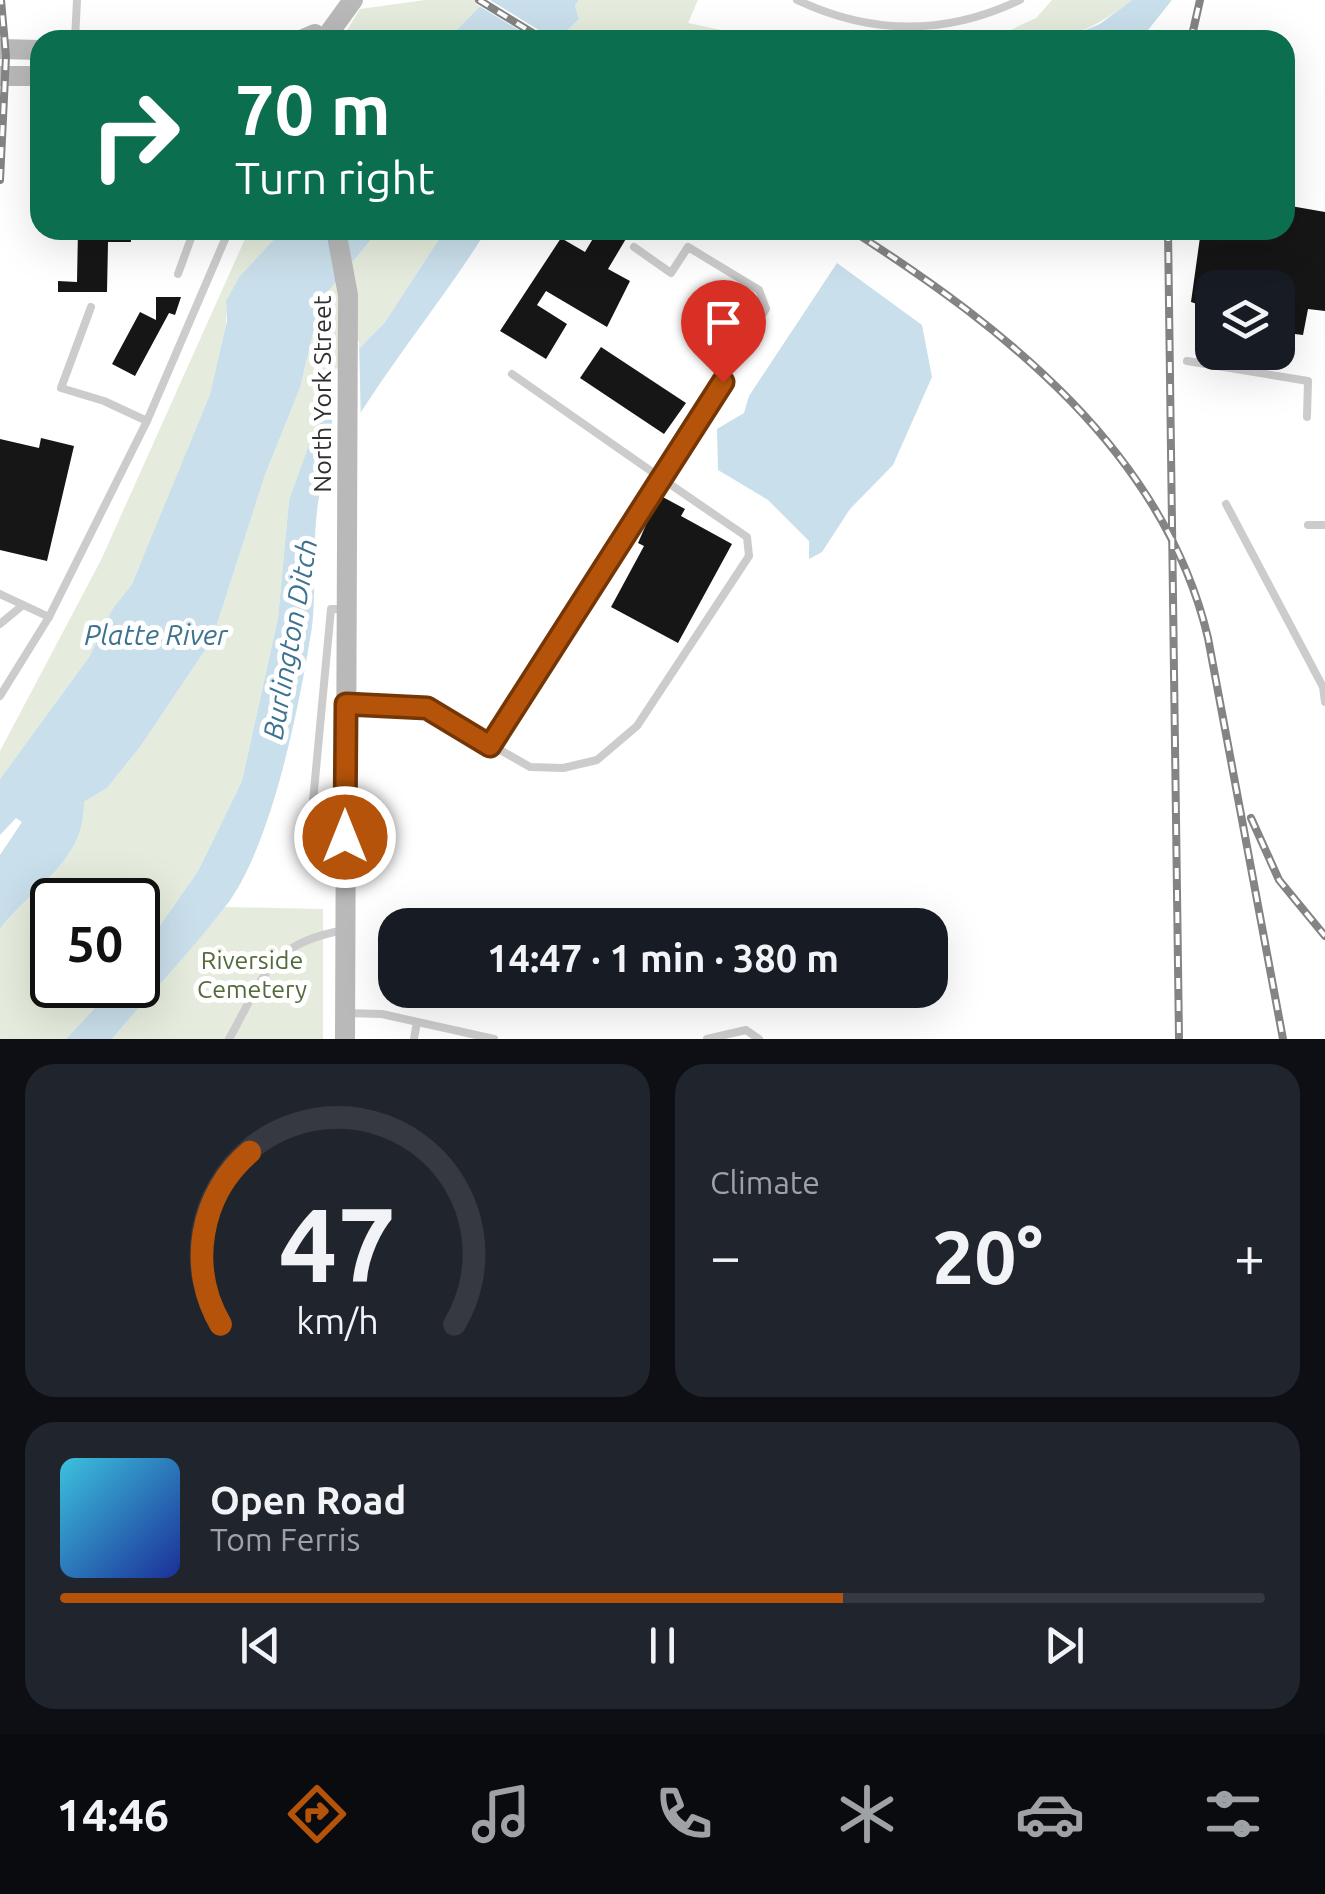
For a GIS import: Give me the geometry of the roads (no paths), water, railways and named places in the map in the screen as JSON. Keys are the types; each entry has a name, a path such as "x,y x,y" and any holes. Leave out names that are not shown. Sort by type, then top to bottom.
{"main road":[{"path":"322,30 350,6"},
{"path":"0,50 30,50"},
{"path":"0,76 30,76"},
{"name":"North York Street","path":"338,240 346,272 348,330 345,1039"}],"lane":[{"path":"76,30 78,0"},
{"path":"796,0 850,21 909,28 970,20 1020,0"},
{"path":"178,274 190,240"},
{"path":"0,696 49,617 147,421 225,240"},
{"path":"490,746 766,309 759,290 688,247 671,273"},
{"path":"634,248 681,278"},
{"path":"91,307 61,388 104,400 147,421"},
{"path":"1187,361 1308,382 1307,417"},
{"path":"346,704 427,708 512,760 547,769 580,766 612,752 637,726 750,556 747,538 512,374"},
{"path":"1226,504 1323,687 1325,702"},
{"path":"1308,524 1325,524"},
{"path":"0,594 49,617"},
{"path":"0,624 23,605"},
{"path":"345,870 312,868 312,812 331,609 346,609"},
{"path":"229,1039 270,965 292,944 307,936 345,930"},
{"path":"345,1013 382,1014 494,1039"},
{"path":"414,1039 417,1022"},
{"path":"707,1039 746,1030 758,1039"}],"water":[{"path":"486,0 579,0 575,5 579,19 568,30 457,30"},
{"path":"1132,0 1172,0 1148,30 1085,30"},
{"name":"Platte River","path":"274,240 371,240 321,300 300,388 265,475 212,640 140,747 107,788 84,802 82,823 67,857 49,878 30,878 30,897 0,929 0,855 22,822 16,818 0,835 0,779 89,657 113,608 132,584 210,395 227,321 226,301 240,276"},
{"name":"Burlington Ditch","path":"438,240 480,240 364,407 328,469 318,504 312,627 300,694 270,812 242,881 212,924 160,984 160,925 198,871 242,781 278,618 289,500 326,397 348,360 385,322"},
{"path":"837,263 922,325 932,377 893,465 850,509 822,552 809,559 809,541 768,500 718,470 717,429 744,413 749,396"},
{"path":"95,1008 139,1008 112,1039 66,1039"}],"railway":[{"path":"0,180 6,56 1,0"},
{"path":"479,0 528,30"},
{"path":"1193,30 1200,0"},
{"path":"866,240 966,309 1020,353 1071,401 1116,453 1155,510 1186,571 1208,638 1283,1039"},
{"path":"1168,240 1179,1039"},
{"path":"1251,818 1279,880 1325,936"}],"park label":[{"name":"Riverside Cemetery","path":"252,974"}]}
